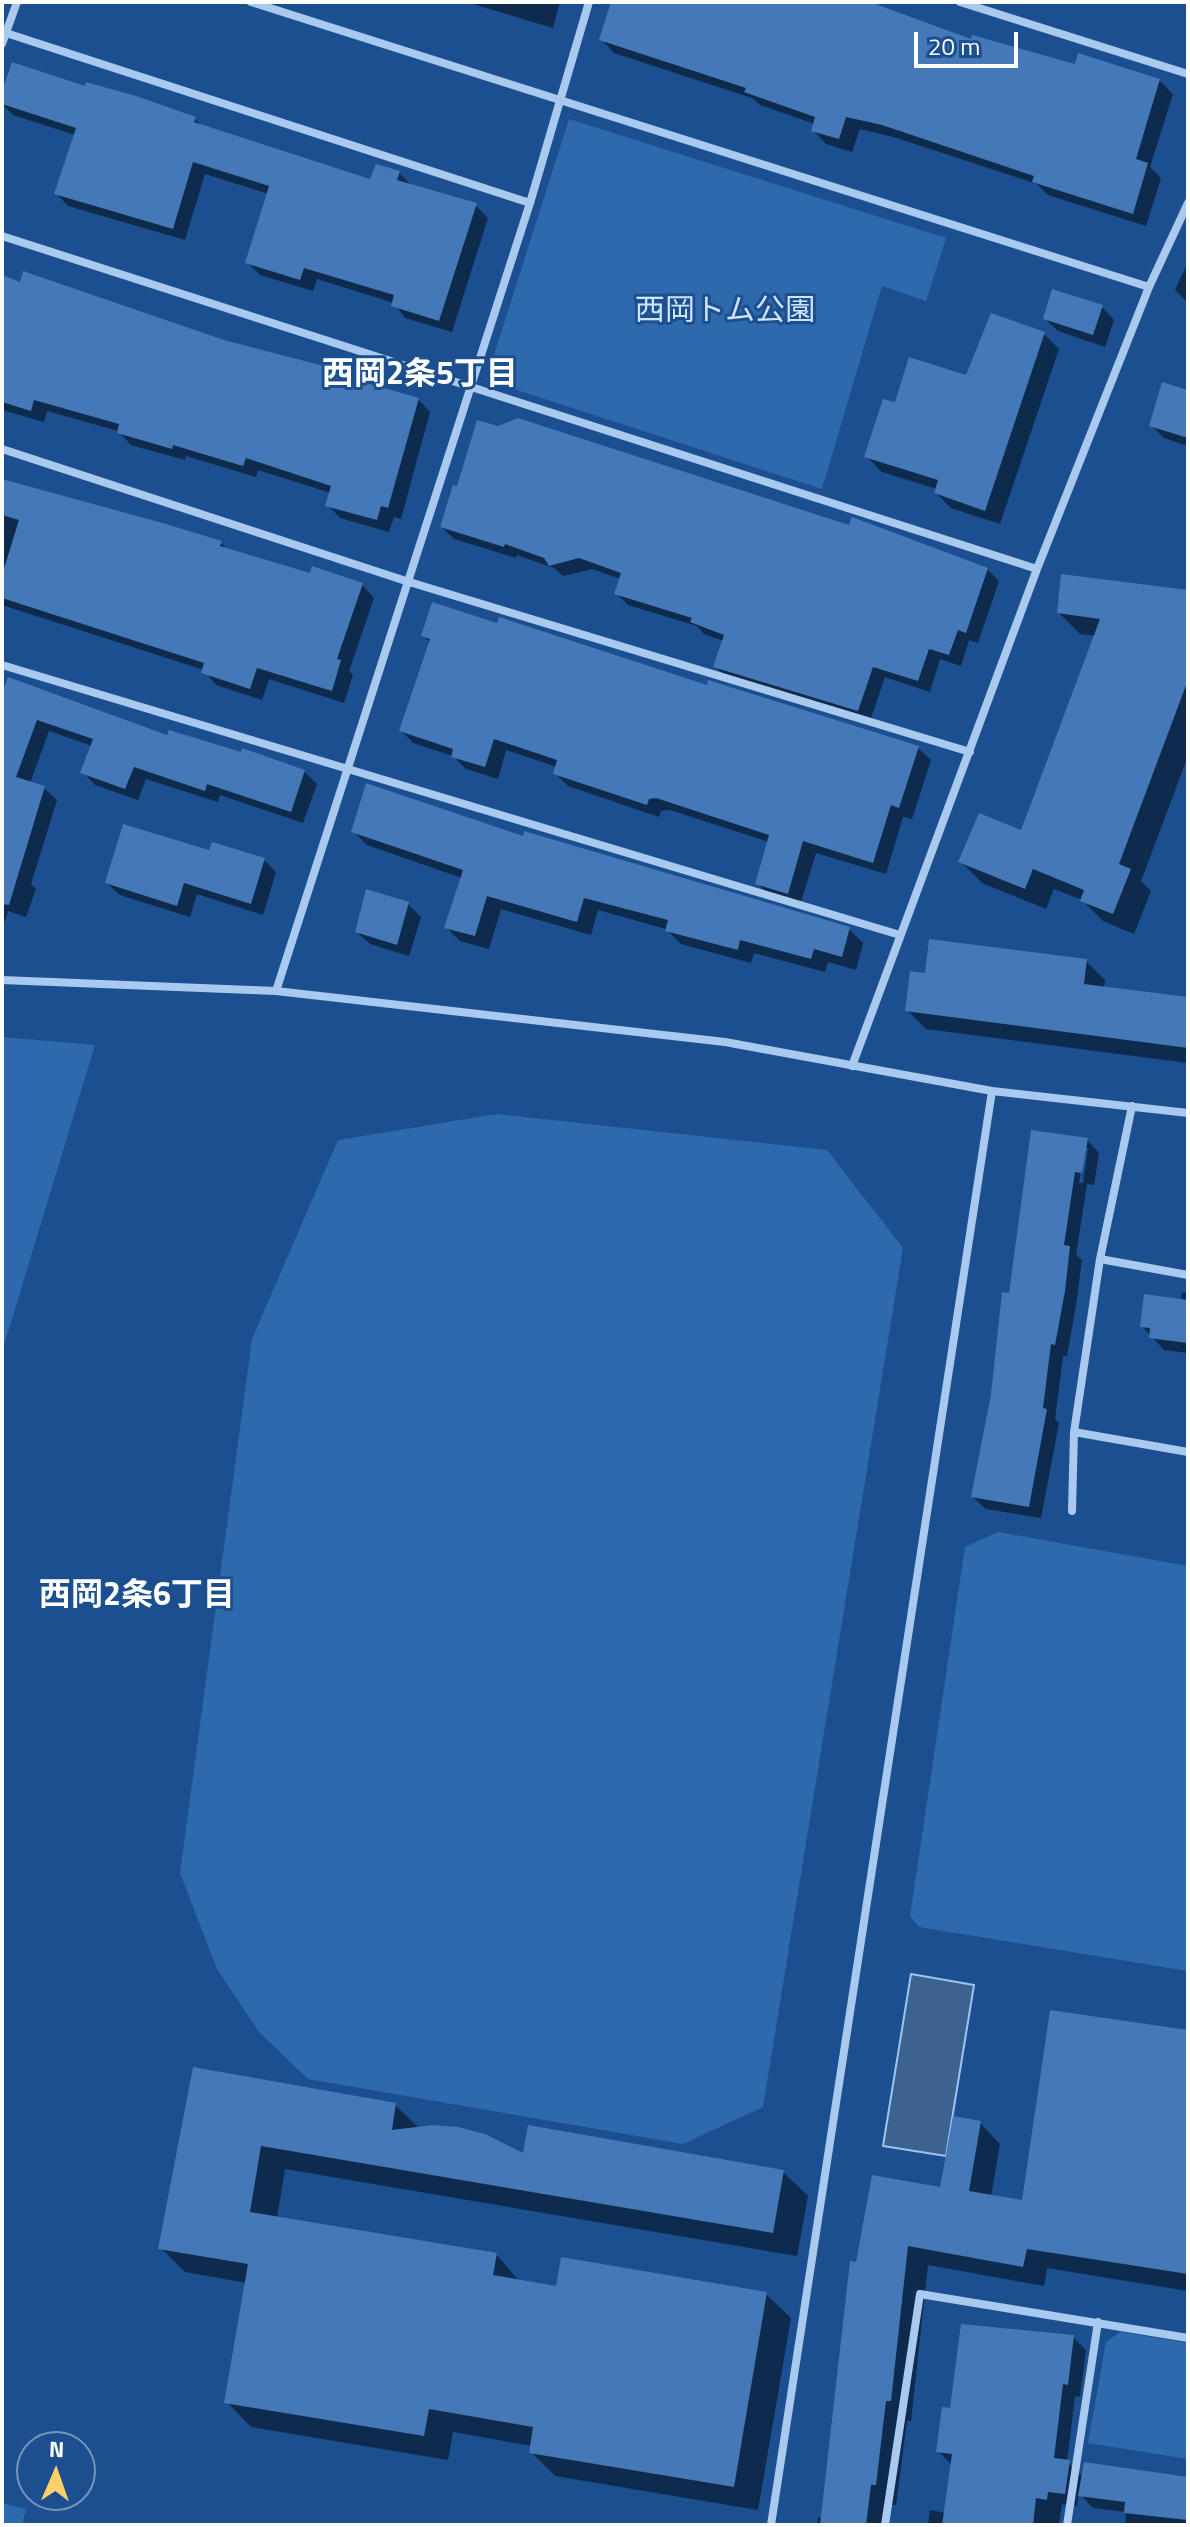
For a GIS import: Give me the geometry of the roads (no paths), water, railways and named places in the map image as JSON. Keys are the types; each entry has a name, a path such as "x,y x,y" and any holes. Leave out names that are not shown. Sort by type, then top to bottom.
{"street":[{"path":"2,44 17,2"},
{"path":"251,2 1149,287"},
{"path":"276,991 530,203 589,2"},
{"path":"960,2 1188,74"},
{"path":"6,33 530,203"},
{"path":"852,1066 1037,569 1149,287 1188,203"},
{"path":"2,236 1037,569"},
{"path":"2,449 406,581 970,752"},
{"path":"2,665 900,935"},
{"path":"2,980 276,991 725,1042 992,1091 1188,1113"},
{"path":"771,2525 992,1091"},
{"path":"1072,1511 1074,1432 1100,1259 1132,1106"},
{"path":"1100,1259 1188,1275"},
{"path":"1074,1432 1188,1452"},
{"path":"885,2525 920,2294 1188,2338"},
{"path":"1067,2525 1098,2322"}],"district":[{"name":"西岡2条5丁目","path":"420,376"},
{"name":"西岡2条6丁目","path":"137,1597"}],"park label":[{"name":"西岡トム公園","path":"725,313"}]}
